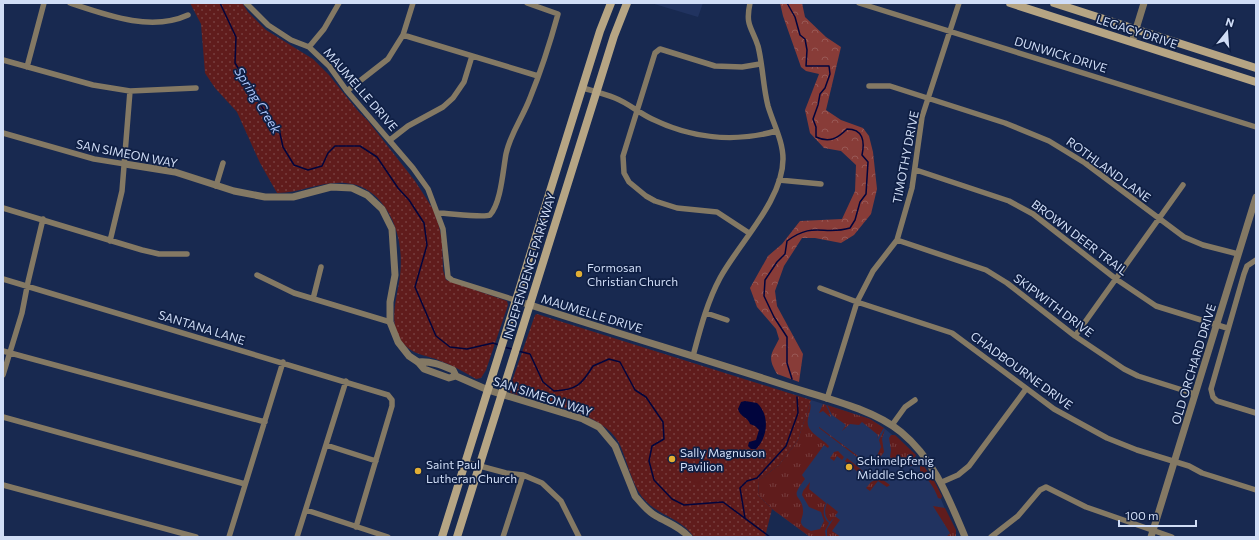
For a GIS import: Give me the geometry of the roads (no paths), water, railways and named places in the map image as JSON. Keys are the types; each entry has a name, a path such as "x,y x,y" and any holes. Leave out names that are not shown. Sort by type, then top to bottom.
{"main road":[{"name":"INDEPENDENCE PARKWAY","path":"442,537 600,31 611,3"},
{"name":"INDEPENDENCE PARKWAY","path":"457,537 614,36 627,3"},
{"name":"LEGACY DRIVE","path":"1010,3 1256,82"},
{"name":"LEGACY DRIVE","path":"1054,3 1256,68"}],"street":[{"path":"27,67 44,3"},
{"path":"70,3 140,21 161,22 188,15"},
{"name":"MAUMELLE DRIVE","path":"246,3 272,28 309,48 329,66 347,91 390,140 423,181 444,229 448,277 452,280 868,413 892,426 915,445 942,482 965,537"},
{"path":"309,48 324,29 339,3"},
{"path":"347,91 385,63 403,35 413,3"},
{"path":"438,213 458,213 483,217 492,213 502,179 509,142 530,100 558,14 527,3"},
{"path":"693,356 706,313 719,279 770,201 779,180 783,159 768,106 758,47 748,22 750,3"},
{"name":"DUNWICK DRIVE","path":"859,3 1256,127"},
{"name":"TIMOTHY DRIVE","path":"827,399 857,302 873,271 897,240 916,170 920,126 959,3"},
{"path":"1132,42 1144,3"},
{"path":"403,35 538,76"},
{"path":"749,233 717,212 677,208 655,201 642,194 628,182 624,173 623,156 655,54 660,49 716,66 742,67 760,64"},
{"path":"390,140 408,126 443,107 453,98 461,89 472,56"},
{"path":"3,60 93,85 130,92 196,88"},
{"name":"ROTHLAND LANE","path":"869,86 890,86 1005,123 1049,140 1085,163 1184,237 1194,242 1238,254"},
{"path":"583,88 615,98 665,125 697,135 744,138 776,131"},
{"path":"110,241 122,192 130,92"},
{"name":"SAN SIMEON WAY","path":"3,133 94,159 174,172 234,192 278,198 293,197 331,186 352,188 368,195 382,209 392,229 395,275 390,302 390,322 398,342 409,356 418,362 429,361 442,365 453,370 456,376 488,390 583,419 599,427 615,446 635,496 648,510 679,527 688,537"},
{"path":"216,186 223,163"},
{"name":"BROWN DEER TRAIL","path":"916,170 1009,200 1034,214 1116,278 1156,306 1216,326 1227,328"},
{"path":"779,180 821,184"},
{"path":"1075,336 1183,185"},
{"name":"OLD ORCHARD DRIVE","path":"1152,533 1173,461 1256,197"},
{"path":"3,208 110,241 159,254 187,254"},
{"path":"3,375 22,313 43,220"},
{"name":"SKIPWITH DRIVE","path":"897,240 986,270 1007,283 1075,336 1138,376 1195,394"},
{"path":"1254,261 1247,266 1244,274 1227,328 1211,389 1213,397 1221,403 1256,413"},
{"path":"313,299 321,267"},
{"path":"257,275 277,286 313,299 390,322"},
{"name":"SANTANA LANE","path":"3,279 385,393 392,400 392,406 376,461"},
{"name":"CHADBOURNE DRIVE","path":"820,288 857,302 952,333 1054,409 1107,438 1189,466 1202,473 1256,490"},
{"path":"706,313 727,320"},
{"path":"3,351 265,422"},
{"path":"229,537 283,362"},
{"path":"297,537 346,381"},
{"path":"942,482 958,475 969,466 1026,389"},
{"path":"892,426 905,407 915,400"},
{"path":"3,417 245,484"},
{"path":"326,445 376,461 356,527"},
{"path":"466,462 506,473 523,475 542,483 556,494 561,501 579,537"},
{"path":"503,537 523,475"},
{"path":"3,485 196,537"},
{"path":"991,537 1018,516 1044,487 1086,507 1152,533 1172,537"},
{"path":"306,510 388,537"}],"waterway":[{"name":"Spring Creek","path":"220,3 236,37 235,63 271,122 279,129 283,147 294,165 308,170 322,166 328,153 335,146 360,146 377,157 424,223 427,245 415,287 436,336 450,347 467,349 493,343 499,345"},
{"path":"787,3 795,17 800,35 805,39 807,50 806,66 829,66 830,74 825,88 820,94 813,119 816,127 816,137 829,140 836,138 847,129 857,131 862,137 863,141 862,155 868,162 866,194 860,202 855,220 850,228 833,231 812,230 796,235 787,241 785,254 777,262 765,280 764,296 774,317 787,337 787,363 792,379"},
{"name":"Spring Creek","path":"504,347 512,349"},
{"name":"Spring Creek","path":"518,351 530,354 543,382 554,391 568,389 578,385 586,377 593,366 609,359 620,362 635,390 646,397 663,422 664,439 652,446 649,461 654,480 672,499 684,505 723,502 770,537"},
{"path":"745,518 740,488 747,481 757,478 786,446 798,413 797,397"}],"place":[{"name":"Formosan Christian Church","path":"579,274"},
{"name":"Sally Magnuson Pavilion","path":"672,459"},
{"name":"Schimelpfenig Middle School","path":"849,467"},
{"name":"Saint Paul Lutheran Church","path":"418,471"}]}
